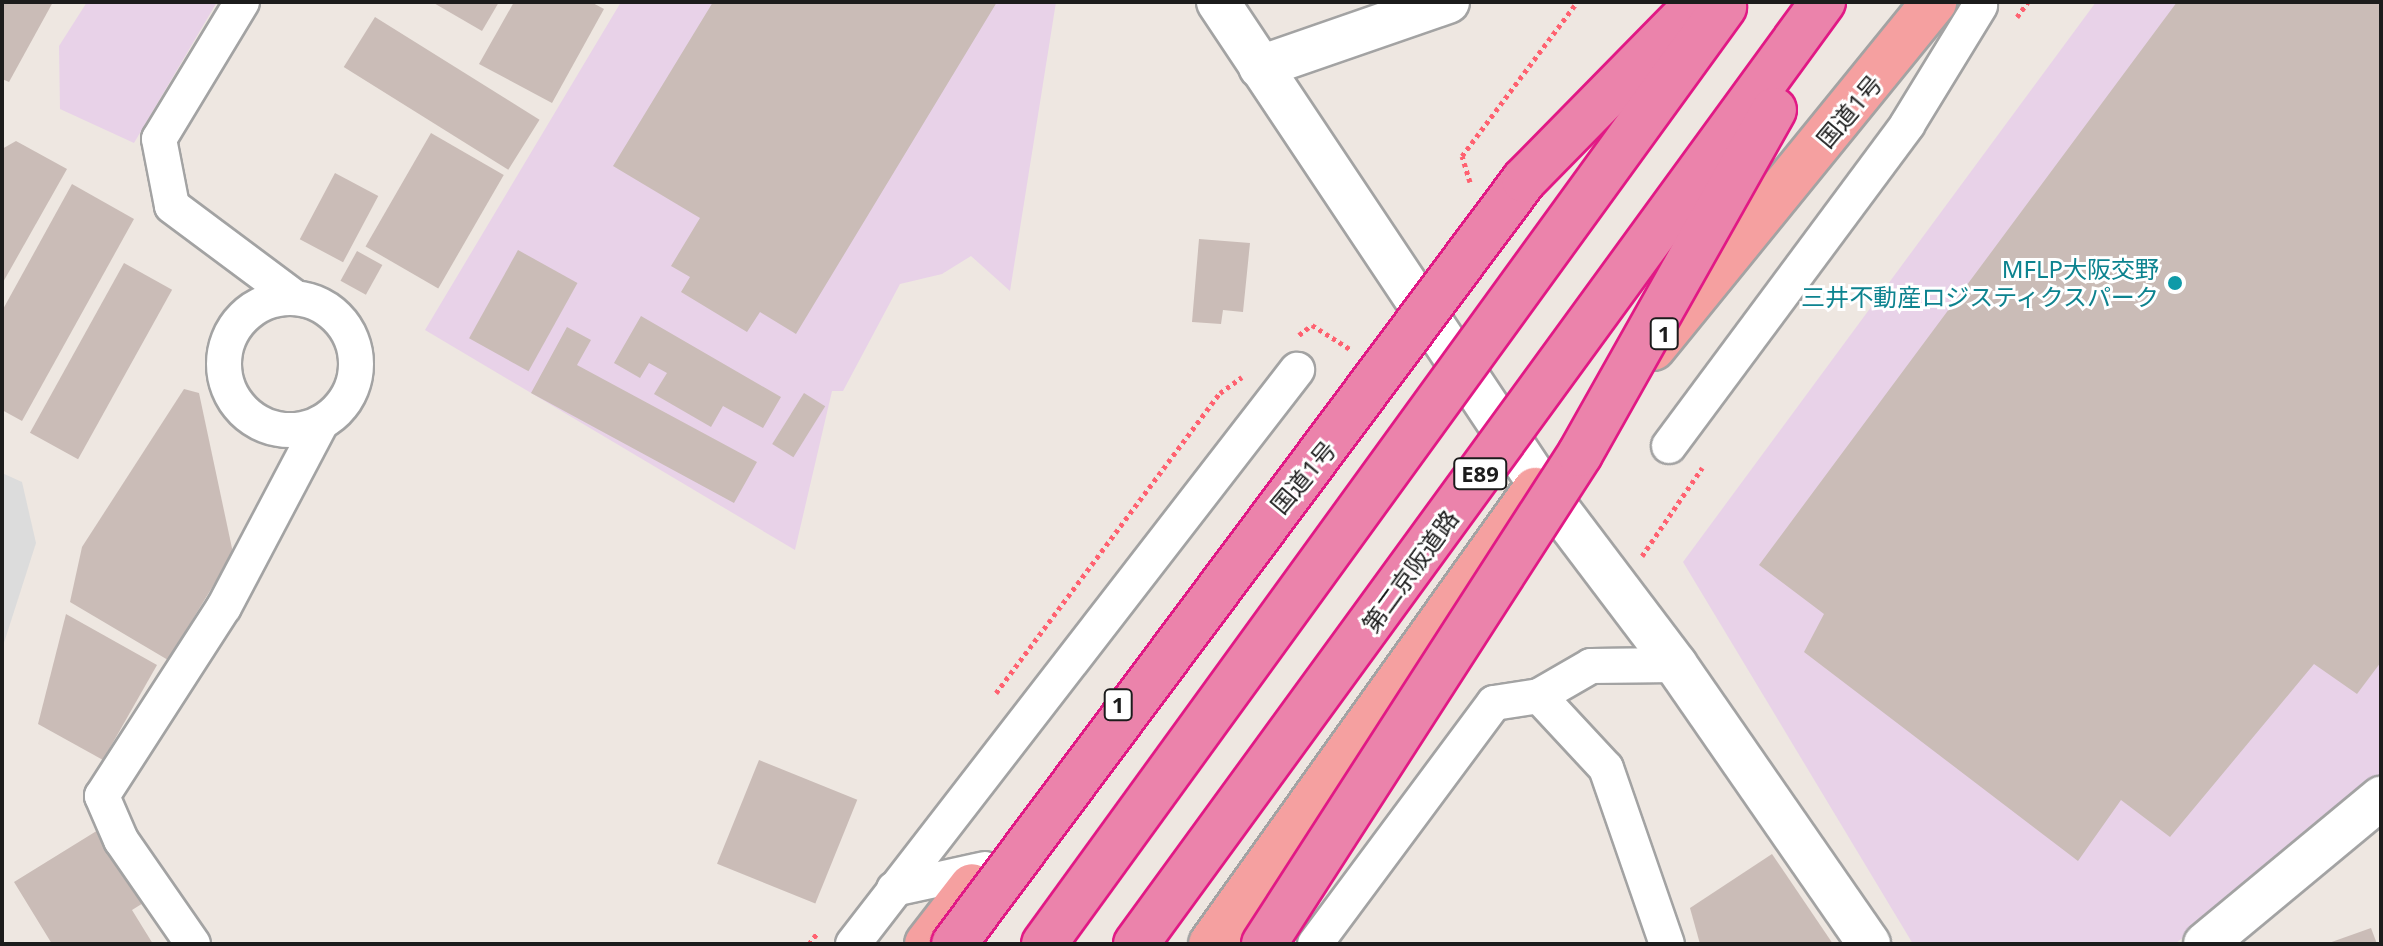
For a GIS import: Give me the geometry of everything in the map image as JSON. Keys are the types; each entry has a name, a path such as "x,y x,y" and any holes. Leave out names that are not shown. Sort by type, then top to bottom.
{"highway":[{"name":"国道1号","path":"927,944 1310,467 1433,327 1669,2"},
{"path":"954,944 1524,180 1699,2"},
{"path":"1044,944 1728,2"},
{"name":"第二京阪道路","path":"1136,944 1823,2"},
{"path":"1264,944 1580,454 1835,2"},
{"name":"国道1号","path":"1211,944 1437,622 1540,485 1897,52 1934,2"}],"street":[{"path":"193,944 121,840 102,796 224,607 321,423 350,392 355,350 333,314 294,297 172,206 159,139 242,2"},
{"path":"1218,2 1540,485 1676,665 1869,944"},
{"path":"1260,67 1448,2"},
{"path":"1897,52 1982,4"},
{"path":"1669,446 1907,125 1982,4"},
{"path":"294,297 252,309 236,324 226,344 225,378 256,422 300,430 321,423"},
{"path":"853,944 1153,566 1297,370"},
{"path":"1315,944 1494,703 1539,696 1591,666 1676,665"},
{"path":"1539,696 1606,768 1667,944"},
{"path":"2205,944 2381,798"},
{"path":"894,889 985,869"}],"shaded area":[{"path":"87,2 217,2 134,143 60,109 59,46"},
{"path":"621,2 1056,2 1010,291 971,256 942,274 900,284 843,391 832,391 795,550 425,330"},
{"name":"MFLP大阪交野 三井不動産ロジスティクスパーク","path":"2096,2 2381,2 2381,774 2175,944 1913,944 1683,562"},
{"path":"2,473 22,482 36,543 2,649"}],"building":[{"path":"2,2 53,2 9,82 2,79"},
{"path":"432,2 499,2 482,31"},
{"path":"514,2 591,2 604,9 552,103 479,64"},
{"path":"713,2 997,2 796,334 760,312 747,332 681,292 690,277 671,266 700,218 613,166"},
{"name":"MFLP大阪交野 三井不動産ロジスティクスパーク","path":"2177,2 2381,2 2381,662 2357,694 2314,664 2170,837 2121,800 2078,861 1804,652 1824,614 1759,565"},
{"path":"375,17 540,120 508,170 344,67"},
{"path":"431,133 504,175 438,288 366,246"},
{"path":"16,141 67,169 2,284 2,149"},
{"path":"335,173 378,196 343,262 300,239"},
{"path":"72,184 134,219 22,421 2,410 2,311"},
{"path":"1199,239 1250,243 1243,312 1223,310 1221,324 1192,322"},
{"path":"518,250 577,283 529,371 469,338"},
{"path":"357,251 382,265 366,295 341,281"},
{"path":"124,263 172,290 78,459 30,433"},
{"path":"641,316 781,397 763,428 723,406 711,427 654,394 667,373 649,363 640,378 614,363"},
{"path":"567,327 591,340 577,365 757,462 734,503 531,393"},
{"path":"184,389 199,393 233,553 168,660 70,602 82,547"},
{"path":"804,393 825,406 793,457 772,444"},
{"path":"66,614 157,665 103,760 38,724"},
{"path":"759,760 857,800 815,904 717,864"},
{"path":"103,827 148,900 132,910 153,944 52,944 14,882"},
{"path":"1772,854 1833,944 1700,944 1690,908"},
{"path":"2371,928 2377,944 2326,944"}],"place":[{"name":"MFLP大阪交野 三井不動産ロジスティクスパーク","path":"2175,283"}]}
